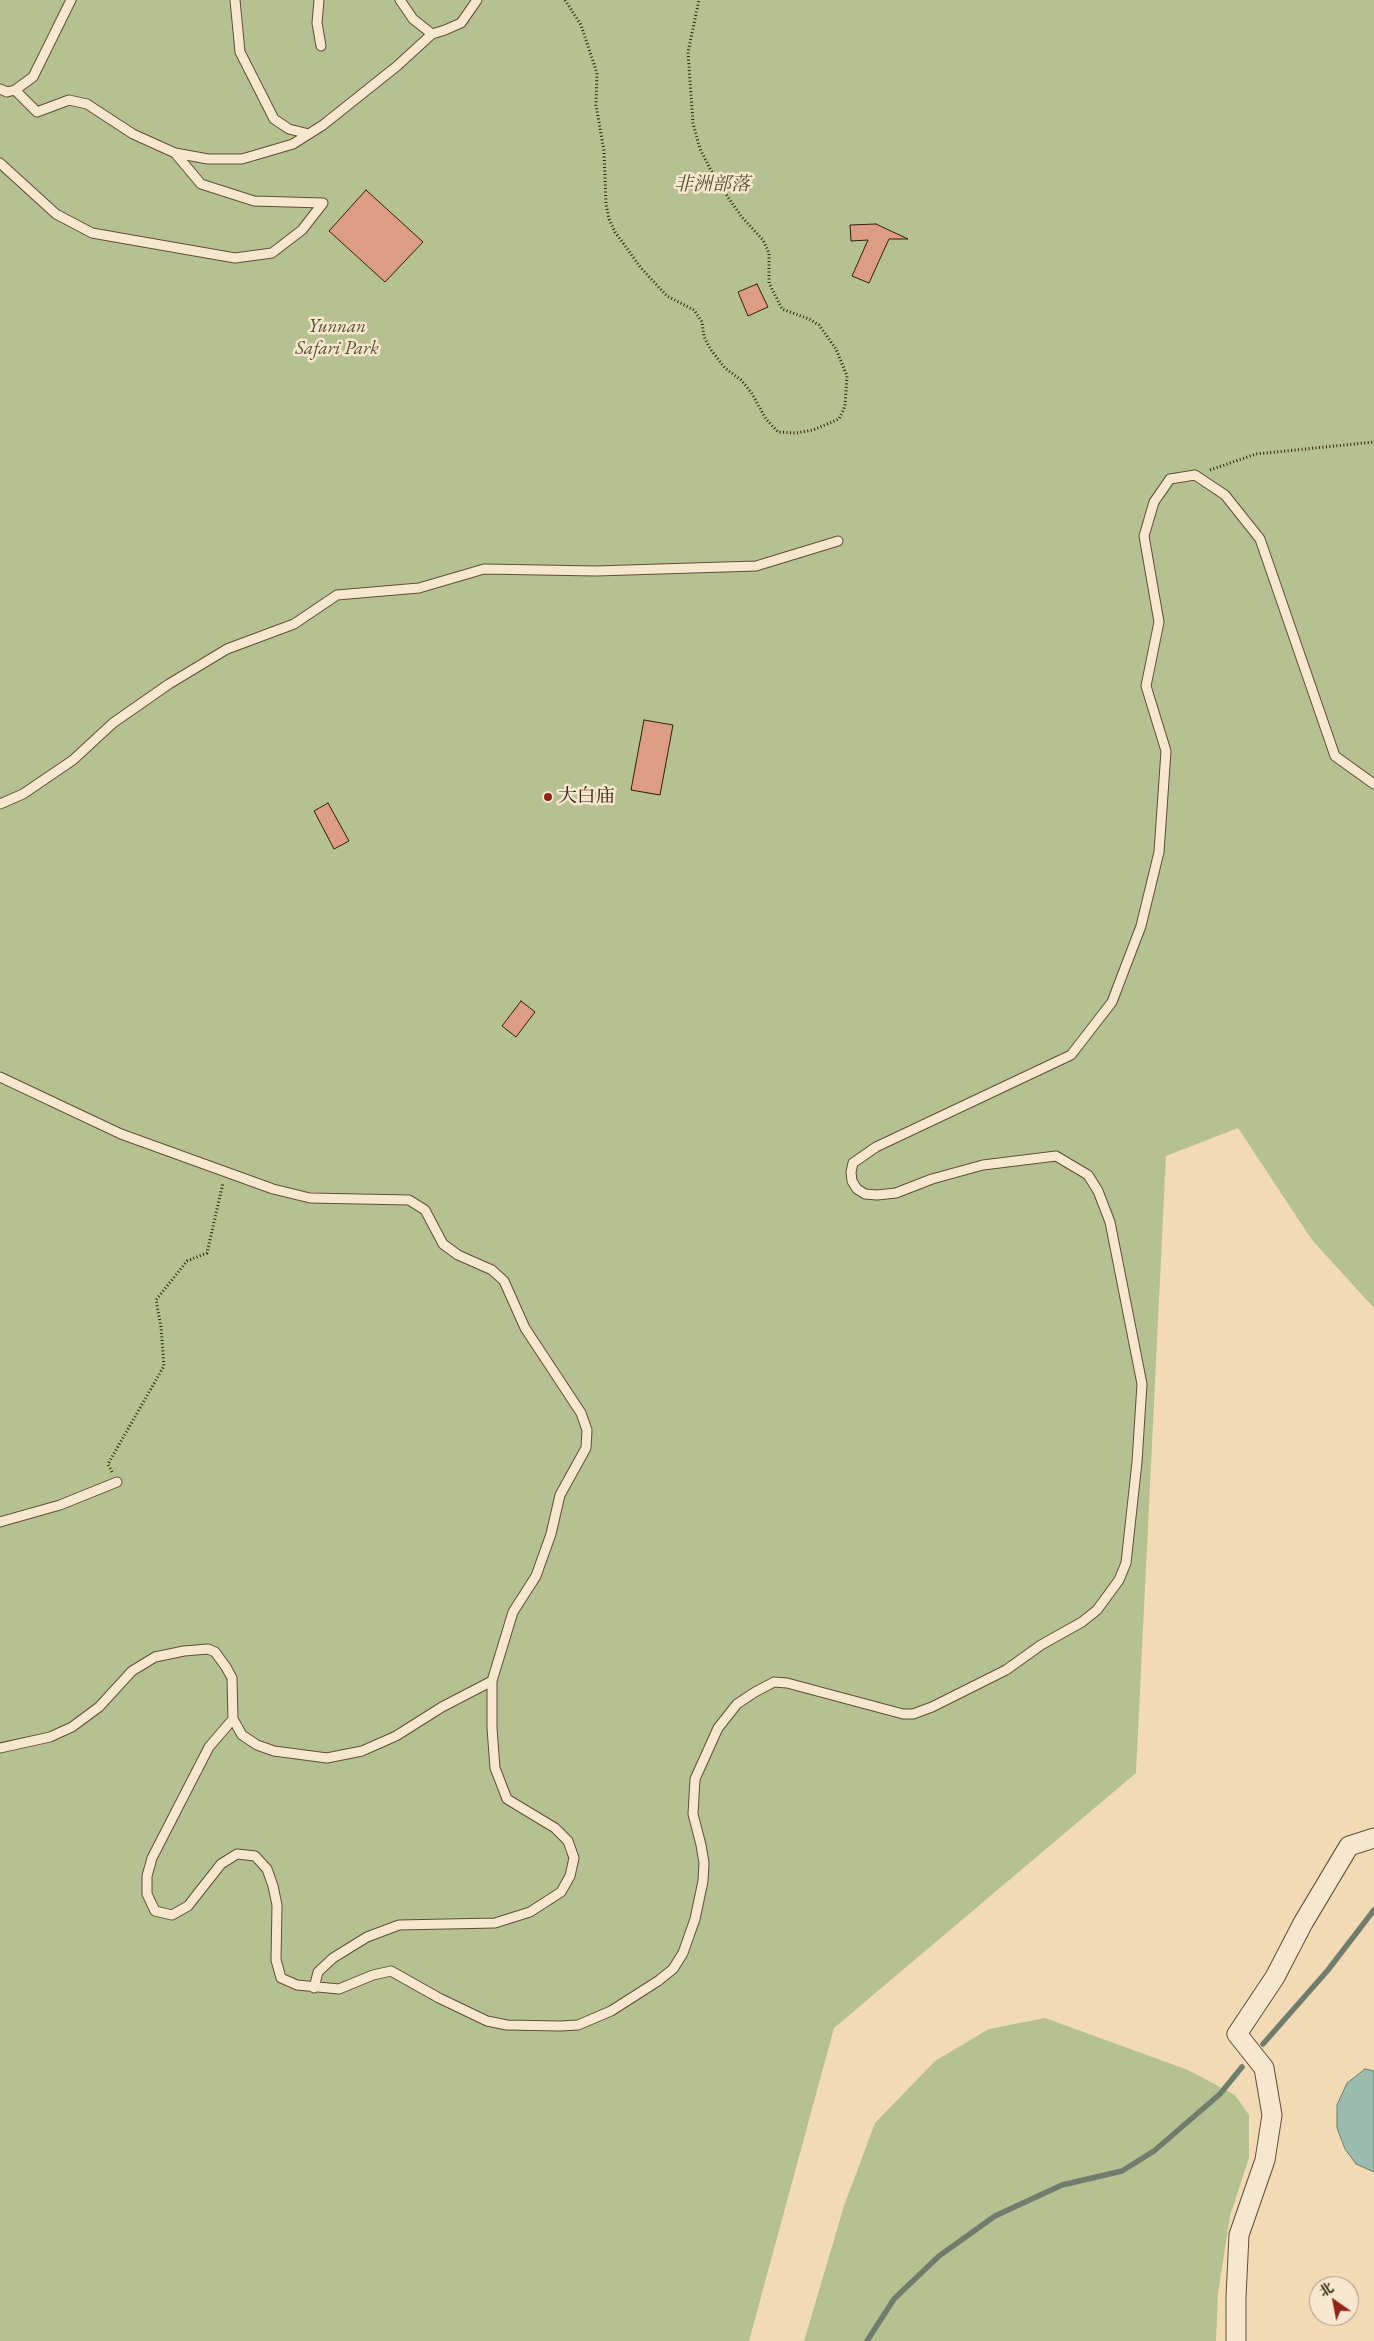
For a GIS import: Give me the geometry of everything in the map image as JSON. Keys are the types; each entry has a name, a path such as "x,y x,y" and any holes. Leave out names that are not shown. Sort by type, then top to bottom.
{"street":[{"path":"1236,2341 1239,2235 1265,2160 1272,2115 1264,2068 1236,2034 1276,1977 1302,1923 1349,1846 1374,1838"}],"lane":[{"path":"0,89 7,92 15,90 33,77 71,0"},
{"path":"236,0 240,52 274,119 289,129 309,134"},
{"path":"319,0 318,23 321,46"},
{"path":"400,0 414,19 432,34"},
{"path":"15,90 37,112 69,100 87,104 127,131 175,153 208,158 242,159 293,144 323,125 397,66 432,34 461,22 477,0"},
{"path":"0,163 56,214 92,233 235,258 272,252 302,230 323,203 254,201 201,184 175,153"},
{"path":"233,1719 209,1747 152,1858 147,1876 147,1894 154,1911 172,1916 188,1906 221,1864 237,1854 255,1856 267,1869 277,1904 276,1960 281,1978 297,1985 339,1989 373,1974 391,1971 439,1998 493,2022 560,2026 578,2025 611,2011 658,1981 673,1969 683,1953 695,1919 703,1881 704,1863 693,1814 695,1779 718,1728 737,1704 774,1682 787,1683 894,1713 913,1714 932,1707 1006,1670 1042,1645 1082,1622 1097,1610 1119,1580 1126,1563 1137,1462 1142,1384 1110,1222 1098,1191 1088,1175 1056,1156 983,1165 932,1179 896,1193 865,1194 857,1189 852,1181 851,1172 854,1163 876,1148 1071,1055 1112,1002 1141,926 1159,852 1166,751 1146,686 1159,622 1144,536 1154,502 1170,479 1195,475 1225,495 1260,539 1335,756 1374,784"},
{"path":"0,804 23,794 73,760 113,723 169,684 226,649 294,624 337,595 419,588 484,569 596,571 756,566 838,541"},
{"path":"0,1077 121,1134 273,1189 310,1198 409,1200 425,1210 443,1244 458,1256 492,1270 504,1282 525,1328 581,1413 587,1430 586,1448 560,1495 536,1576 514,1612 492,1681 492,1728 496,1768 507,1799 555,1828 568,1841 574,1858 570,1876 561,1892 530,1912 495,1923 400,1925 367,1938 333,1958 318,1972 314,1988"},
{"path":"0,1522 60,1505 117,1482"},
{"path":"0,1748 50,1737 72,1727 99,1707 132,1671 155,1658 184,1651 208,1649 214,1652 226,1666 232,1678 233,1719 242,1735 257,1745 274,1751 327,1758 362,1751 396,1736 492,1681"}],"path":[{"path":"565,0 581,25 596,73 596,105 604,151 606,204 615,232 641,268 667,296 694,310 702,322 704,337 710,350 725,368 741,380 751,392 766,419 778,432 796,433 813,430 839,419 846,406 845,369 836,349 819,325 809,319 782,309 769,283 769,253 763,240 741,216 716,180 700,149 694,123 688,52 699,0"},
{"path":"1195,475 1256,454 1374,442"},
{"path":"117,1482 108,1464 164,1366 161,1326 156,1300 187,1261 207,1253 226,1172"}],"green space":[{"path":"0,0 1374,0 1374,1308 1312,1240 1238,1128 1166,1156 1136,1773 834,2028 749,2341 0,2341"},
{"path":"1045,2018 1188,2070 1235,2095 1249,2115 1249,2158 1230,2216 1218,2293 1216,2341 804,2341 844,2206 875,2123 935,2061 989,2029"}],"shaded area":[{"path":"1365,2069 1374,2071 1374,2172 1356,2164 1345,2149 1337,2128 1337,2105 1347,2083"}],"building":[{"path":"366,190 423,242 385,282 329,231"},
{"path":"876,224 908,239 889,239 869,283 852,276 868,240 851,241 850,225"},
{"path":"757,284 768,307 748,316 738,292"},
{"path":"644,720 673,725 660,795 631,790"},
{"path":"328,803 349,841 334,849 314,811"},
{"path":"521,1001 535,1012 516,1037 502,1026"}],"waterway":[{"path":"1263,2044 1328,1970 1374,1910"},
{"path":"867,2341 894,2299 939,2256 995,2216 1062,2185 1122,2171 1154,2151 1220,2094 1242,2067"}],"place":[{"name":"大白庙","path":"548,797"}],"park label":[{"name":"非洲部落","path":"712,185"},
{"name":"Yunnan Safari Park","path":"337,338"}]}
